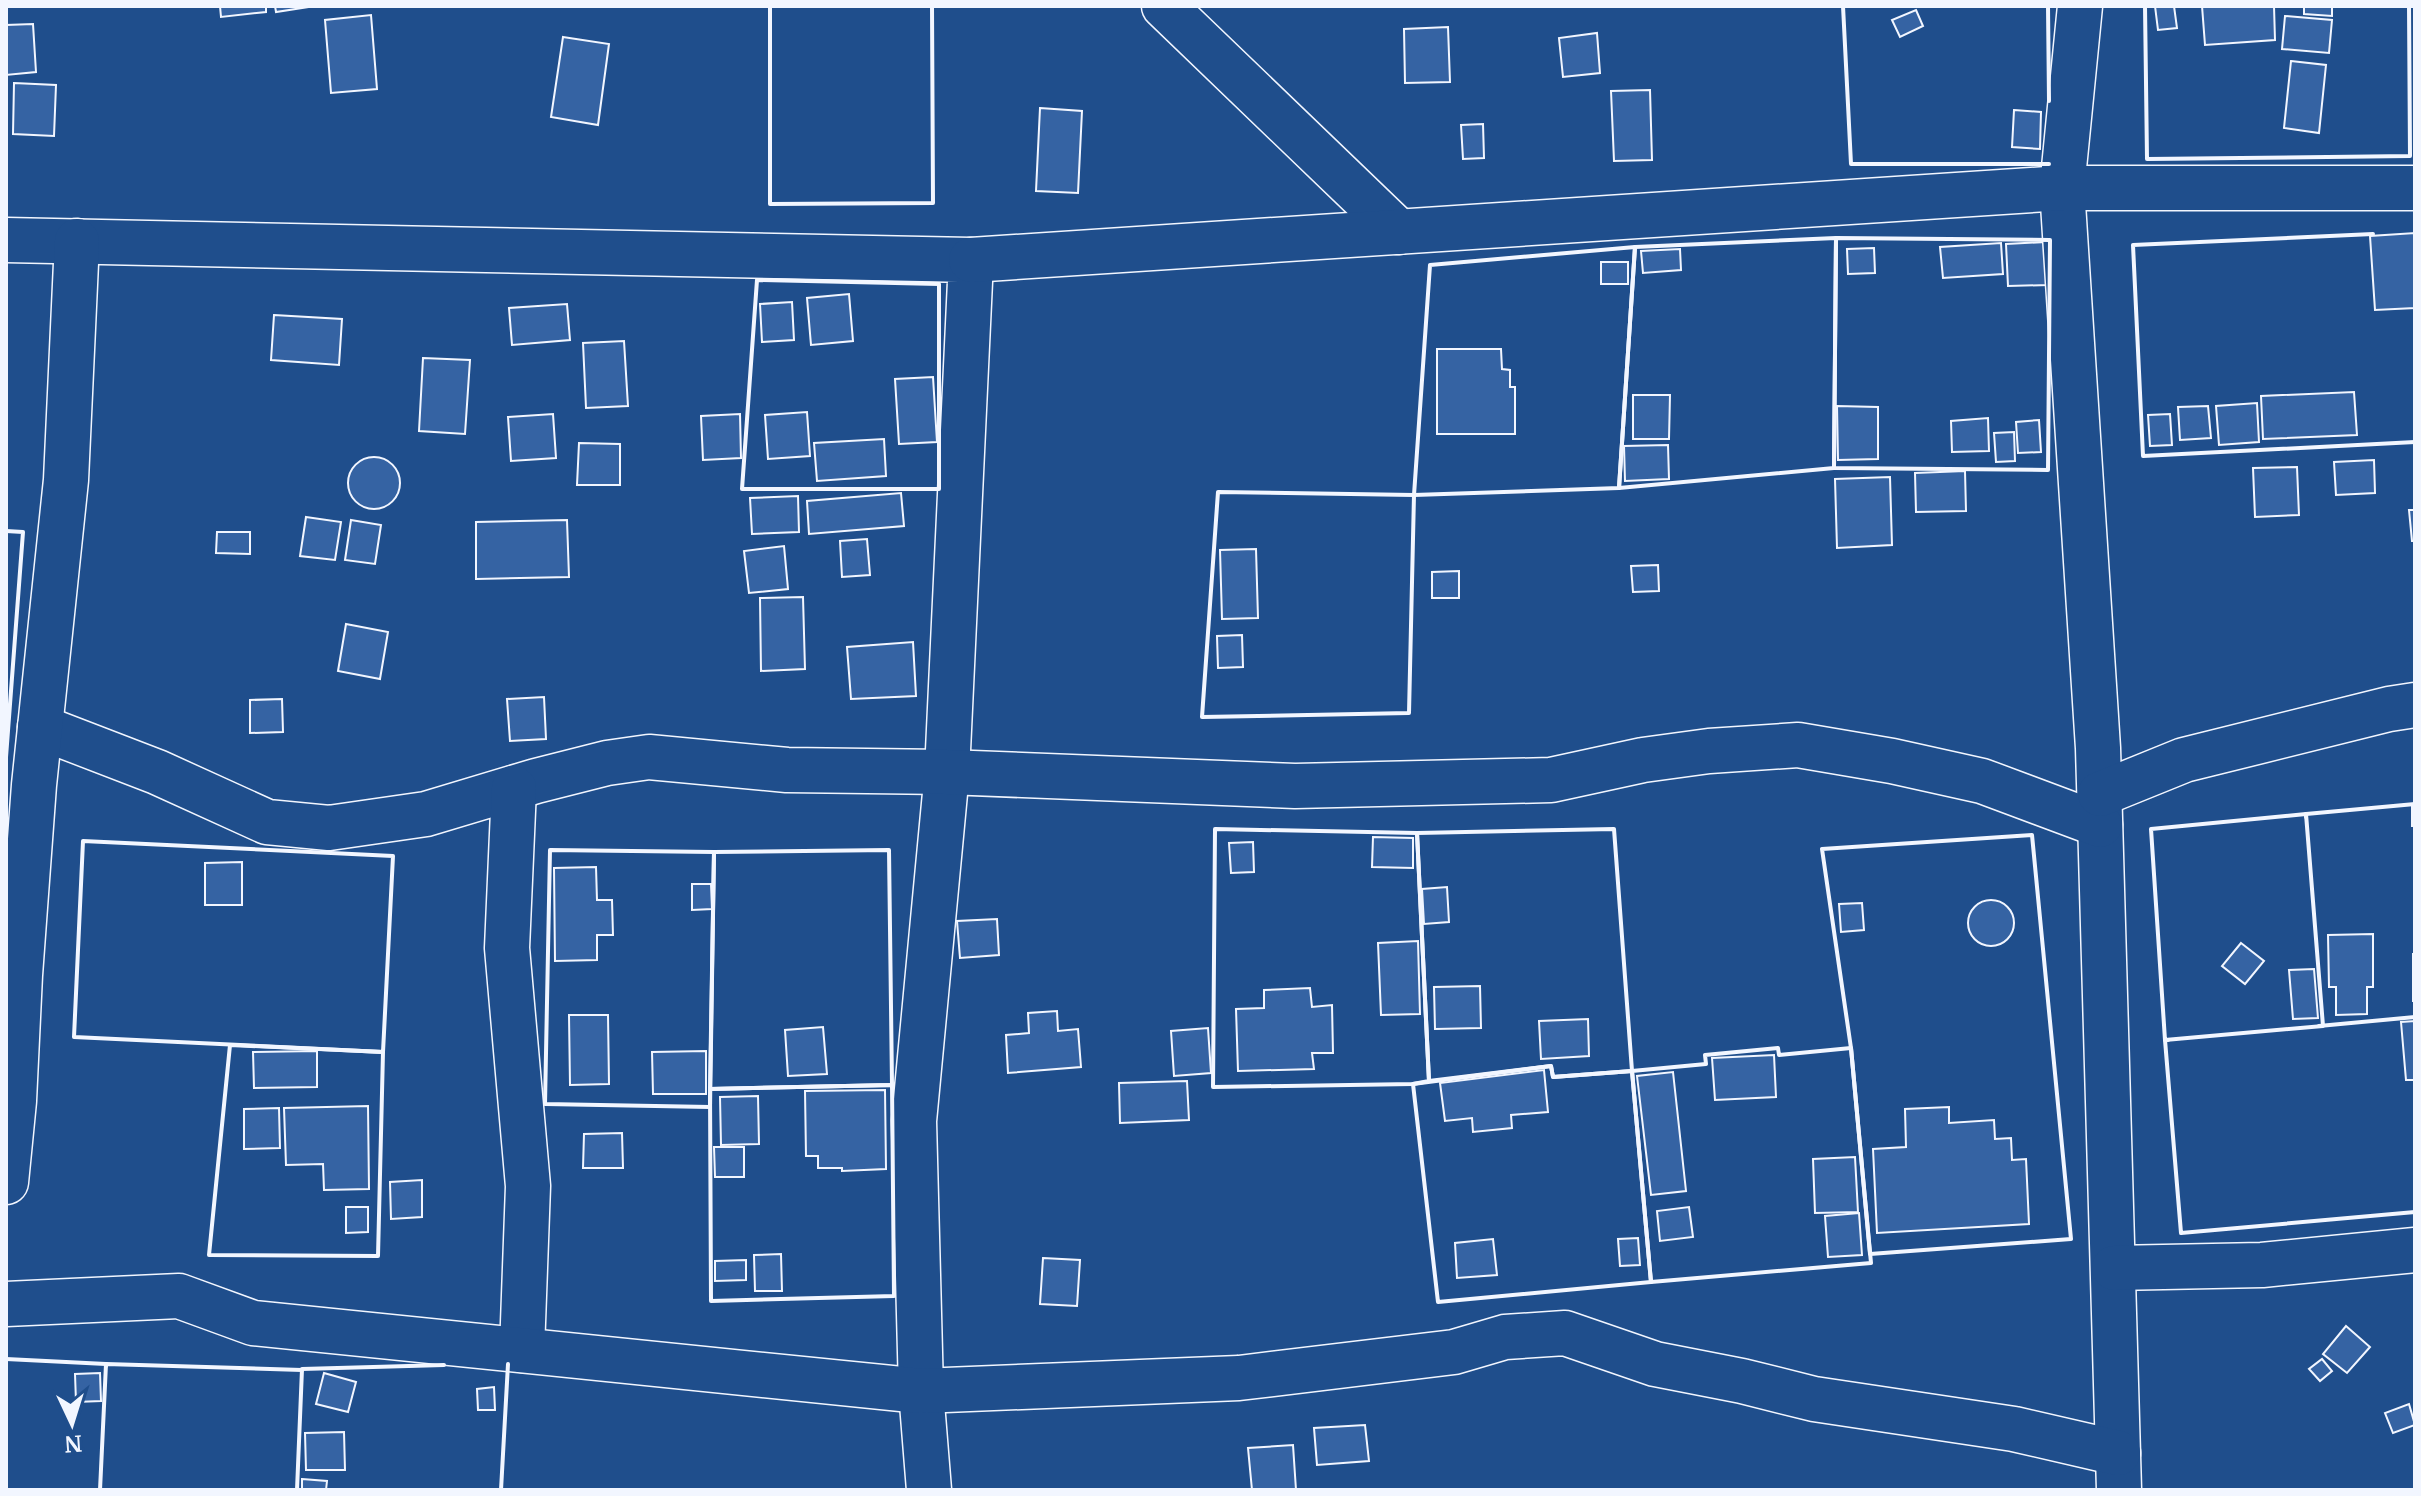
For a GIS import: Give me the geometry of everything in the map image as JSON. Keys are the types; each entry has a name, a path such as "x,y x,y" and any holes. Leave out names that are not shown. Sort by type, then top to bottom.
{"street":[{"path":"1164,6 1399,232"},
{"path":"6,1304 179,1296 253,1323 921,1391 1239,1378 1454,1352 1505,1337 1565,1333 1655,1364 1814,1399 2014,1429 2119,1472 2100,810 2062,188 2080,6"},
{"path":"6,240 971,260 2062,188 2415,188"},
{"path":"6,1182 40,727 66,480 77,241"},
{"path":"929,1490 921,1391 914,1121 947,772 971,260"},
{"path":"40,727 157,772 267,822 329,828 426,814 607,763 649,757 787,770 947,772 1295,786 1551,780 1643,760 1709,751 1798,745 1892,761 2100,810 2184,760 2415,705"},
{"path":"514,788 507,948 528,1186 522,1350"},
{"path":"2114,1268 2262,1265 2415,1250"}],"building":[{"path":"220,6 266,6 266,12 221,17"},
{"path":"275,6 315,6 276,12"},
{"path":"2155,6 2174,6 2177,28 2158,30"},
{"path":"2202,6 2274,6 2275,40 2205,45"},
{"path":"2304,6 2332,6 2332,16 2304,14"},
{"path":"1916,10 1923,26 1900,37 1892,20"},
{"path":"371,15 377,89 331,93 325,20"},
{"path":"2285,16 2332,20 2329,53 2282,49"},
{"path":"33,24 36,72 6,75 6,25"},
{"path":"1448,27 1450,82 1405,83 1404,29"},
{"path":"1597,33 1600,73 1563,77 1559,38"},
{"path":"563,37 609,44 598,125 551,117"},
{"path":"2291,61 2326,65 2319,133 2284,128"},
{"path":"14,83 56,85 54,136 13,134"},
{"path":"1650,90 1652,160 1614,161 1611,91"},
{"path":"1040,108 1082,111 1078,193 1036,191"},
{"path":"2014,110 2041,112 2040,149 2012,147"},
{"path":"1483,124 1484,158 1463,159 1461,125"},
{"path":"2415,233 2415,308 2375,310 2370,236"},
{"path":"2046,242 2048,285 2008,286 2006,244"},
{"path":"2001,243 2003,274 1943,278 1940,247"},
{"path":"1874,248 1875,273 1848,274 1847,249"},
{"path":"1680,249 1681,270 1643,273 1641,251"},
{"path":"1601,262 1628,262 1628,284 1601,284"},
{"path":"849,294 853,341 811,345 807,298"},
{"path":"792,302 794,340 762,342 760,304"},
{"path":"567,304 570,340 512,345 509,308"},
{"path":"274,315 342,319 339,365 271,360"},
{"path":"624,341 628,406 586,408 583,343"},
{"path":"1437,349 1501,349 1502,369 1510,370 1510,387 1515,387 1515,434 1437,434"},
{"path":"423,358 470,360 465,434 419,431"},
{"path":"933,377 937,442 899,444 895,379"},
{"path":"2354,392 2357,435 2263,439 2261,396"},
{"path":"1633,395 1670,395 1669,439 1633,439"},
{"path":"2257,403 2259,442 2219,445 2216,406"},
{"path":"1837,406 1878,407 1878,459 1838,460"},
{"path":"2208,406 2211,438 2180,440 2178,407"},
{"path":"807,412 810,456 768,459 765,415"},
{"path":"553,414 556,458 511,461 508,417"},
{"path":"740,414 741,458 703,460 701,416"},
{"path":"2170,414 2172,445 2150,446 2148,415"},
{"path":"1988,418 1989,451 1952,452 1951,421"},
{"path":"2039,420 2041,452 2018,453 2016,422"},
{"path":"2014,432 2015,461 1996,462 1994,433"},
{"path":"884,439 886,476 817,481 814,443"},
{"path":"579,443 620,444 620,485 577,485"},
{"path":"1668,445 1669,479 1625,481 1624,446"},
{"path":"374,457 392,465 400,483 392,501 374,509 356,501 348,483 356,465"},
{"path":"2374,460 2375,493 2336,495 2334,462"},
{"path":"2297,467 2299,515 2255,517 2253,468"},
{"path":"1965,471 1966,511 1916,512 1915,473"},
{"path":"1890,477 1892,545 1837,548 1835,479"},
{"path":"901,493 904,526 809,534 807,501"},
{"path":"798,496 799,532 752,534 750,498"},
{"path":"2409,510 2415,510 2415,541 2412,541"},
{"path":"306,517 341,522 335,560 300,556"},
{"path":"351,520 381,525 375,564 345,560"},
{"path":"567,520 569,577 476,579 476,522"},
{"path":"217,532 250,532 250,554 216,553"},
{"path":"867,539 870,575 842,577 840,541"},
{"path":"784,546 788,589 749,593 744,551"},
{"path":"1256,549 1258,618 1222,619 1220,550"},
{"path":"1658,565 1659,591 1633,592 1631,566"},
{"path":"1459,571 1459,598 1432,598 1432,572"},
{"path":"803,597 805,669 761,671 760,598"},
{"path":"346,624 388,632 380,679 338,671"},
{"path":"1242,635 1243,667 1218,668 1217,636"},
{"path":"913,642 916,696 851,699 847,647"},
{"path":"544,697 546,739 510,741 507,699"},
{"path":"282,699 283,732 250,733 250,700"},
{"path":"2412,807 2415,807 2415,826 2412,826"},
{"path":"1373,837 1413,838 1413,868 1372,867"},
{"path":"1253,842 1254,872 1231,873 1229,843"},
{"path":"242,862 242,905 205,905 205,863"},
{"path":"596,867 597,900 612,900 613,935 597,935 597,960 555,961 554,868"},
{"path":"692,884 711,884 712,909 692,910"},
{"path":"1447,887 1449,922 1424,924 1422,889"},
{"path":"1991,900 2007,907 2014,923 2007,939 1991,946 1975,939 1968,923 1975,907"},
{"path":"1862,903 1864,930 1841,932 1839,904"},
{"path":"997,919 999,955 960,958 957,921"},
{"path":"2373,934 2373,987 2367,987 2367,1014 2336,1015 2336,987 2329,987 2328,935"},
{"path":"1418,941 1420,1014 1381,1015 1378,943"},
{"path":"2241,943 2264,961 2245,984 2222,966"},
{"path":"2415,954 2415,1001 2413,1001"},
{"path":"2314,969 2318,1018 2293,1019 2289,970"},
{"path":"1480,986 1481,1028 1435,1029 1434,987"},
{"path":"1310,988 1312,1007 1332,1005 1333,1053 1312,1053 1314,1069 1238,1071 1236,1009 1264,1008 1264,990"},
{"path":"1057,1011 1058,1031 1078,1029 1081,1067 1008,1073 1006,1035 1029,1033 1028,1013"},
{"path":"569,1015 608,1015 609,1084 570,1085"},
{"path":"1588,1019 1589,1056 1541,1059 1539,1021"},
{"path":"2415,1021 2415,1080 2406,1080 2401,1022"},
{"path":"823,1027 827,1074 788,1076 785,1030"},
{"path":"1208,1028 1211,1073 1174,1076 1171,1031"},
{"path":"317,1051 317,1087 254,1088 253,1052"},
{"path":"706,1051 706,1094 653,1094 652,1052"},
{"path":"1774,1055 1776,1097 1715,1100 1712,1058"},
{"path":"1544,1070 1548,1112 1511,1115 1512,1128 1473,1132 1472,1118 1445,1121 1440,1083"},
{"path":"1673,1072 1686,1191 1651,1195 1637,1076"},
{"path":"1187,1081 1189,1120 1120,1123 1119,1083"},
{"path":"885,1090 886,1169 842,1171 842,1168 818,1168 818,1156 806,1156 805,1091"},
{"path":"758,1096 759,1144 721,1145 720,1097"},
{"path":"368,1106 369,1189 324,1190 323,1164 286,1165 284,1108"},
{"path":"1949,1107 1949,1123 1994,1120 1995,1139 2011,1138 2012,1160 2026,1159 2029,1224 1877,1233 1873,1149 1906,1147 1905,1109"},
{"path":"279,1108 280,1148 244,1149 244,1109"},
{"path":"622,1133 623,1168 583,1168 584,1134"},
{"path":"714,1147 744,1147 744,1177 715,1177"},
{"path":"1855,1157 1858,1212 1815,1213 1813,1159"},
{"path":"422,1180 422,1217 391,1219 390,1182"},
{"path":"346,1207 368,1207 368,1232 346,1233"},
{"path":"1689,1207 1693,1237 1660,1241 1657,1211"},
{"path":"1859,1213 1862,1255 1828,1257 1825,1216"},
{"path":"1638,1238 1640,1265 1620,1266 1618,1239"},
{"path":"1493,1239 1497,1275 1457,1278 1455,1243"},
{"path":"781,1254 782,1291 755,1291 754,1255"},
{"path":"1043,1258 1080,1260 1077,1306 1040,1304"},
{"path":"746,1260 746,1280 715,1281 715,1261"},
{"path":"2346,1326 2370,1347 2347,1373 2323,1354"},
{"path":"2322,1359 2332,1371 2320,1381 2309,1369"},
{"path":"100,1373 101,1401 76,1402 75,1374"},
{"path":"324,1373 356,1382 348,1412 316,1404"},
{"path":"494,1387 495,1410 478,1410 477,1389"},
{"path":"2409,1404 2415,1425 2393,1433 2385,1413"},
{"path":"1365,1425 1369,1461 1317,1465 1314,1428"},
{"path":"344,1432 345,1470 306,1470 305,1433"},
{"path":"1293,1445 1296,1490 1252,1490 1248,1448"},
{"path":"302,1479 327,1481 326,1490 302,1490"}],"wall":[{"path":"770,6 770,204 933,203 932,6"},
{"path":"1843,6 1851,164 2049,164"},
{"path":"2048,6 2049,101"},
{"path":"2145,6 2147,159 2410,156 2409,6"},
{"path":"2373,234 2133,245 2143,456 2415,442"},
{"path":"1836,238 1834,468 1619,488 1635,247 1836,238"},
{"path":"1836,238 2050,240 2048,470 1834,468 1836,238"},
{"path":"1635,247 1619,488 1414,495 1430,265 1635,247"},
{"path":"757,280 939,284 939,489 742,489 757,280"},
{"path":"1218,492 1414,495 1409,713 1202,717 1218,492"},
{"path":"6,531 23,532 6,757"},
{"path":"2306,817 2306,814 2415,804"},
{"path":"2306,814 2323,1026 2165,1040 2151,829 2306,814"},
{"path":"1215,829 1417,833 1429,1081 1413,1084 1213,1087 1215,829"},
{"path":"1614,829 1632,1071 1553,1077 1551,1066 1429,1081 1417,833 1614,829"},
{"path":"2032,835 2071,1239 1870,1254 1851,1048 1822,849 2032,835"},
{"path":"83,841 393,856 383,1052 74,1037 83,841"},
{"path":"550,850 714,852 710,1107 545,1104 550,850"},
{"path":"889,850 892,1085 710,1089 714,852 889,850"},
{"path":"2319,1026 2415,1017"},
{"path":"2168,1040 2165,1040 2181,1233 2415,1212"},
{"path":"230,1045 383,1052 378,1256 209,1255 230,1045"},
{"path":"1778,1048 1779,1055 1851,1048 1871,1263 1651,1282 1632,1071 1706,1064 1705,1055 1778,1048"},
{"path":"1551,1066 1553,1077 1632,1071 1651,1282 1438,1302 1413,1084 1551,1066"},
{"path":"892,1085 894,1296 711,1301 710,1089 892,1085"},
{"path":"6,1359 106,1366"},
{"path":"100,1490 106,1364 302,1370"},
{"path":"501,1490 508,1364"},
{"path":"297,1490 302,1369 444,1365"}]}
